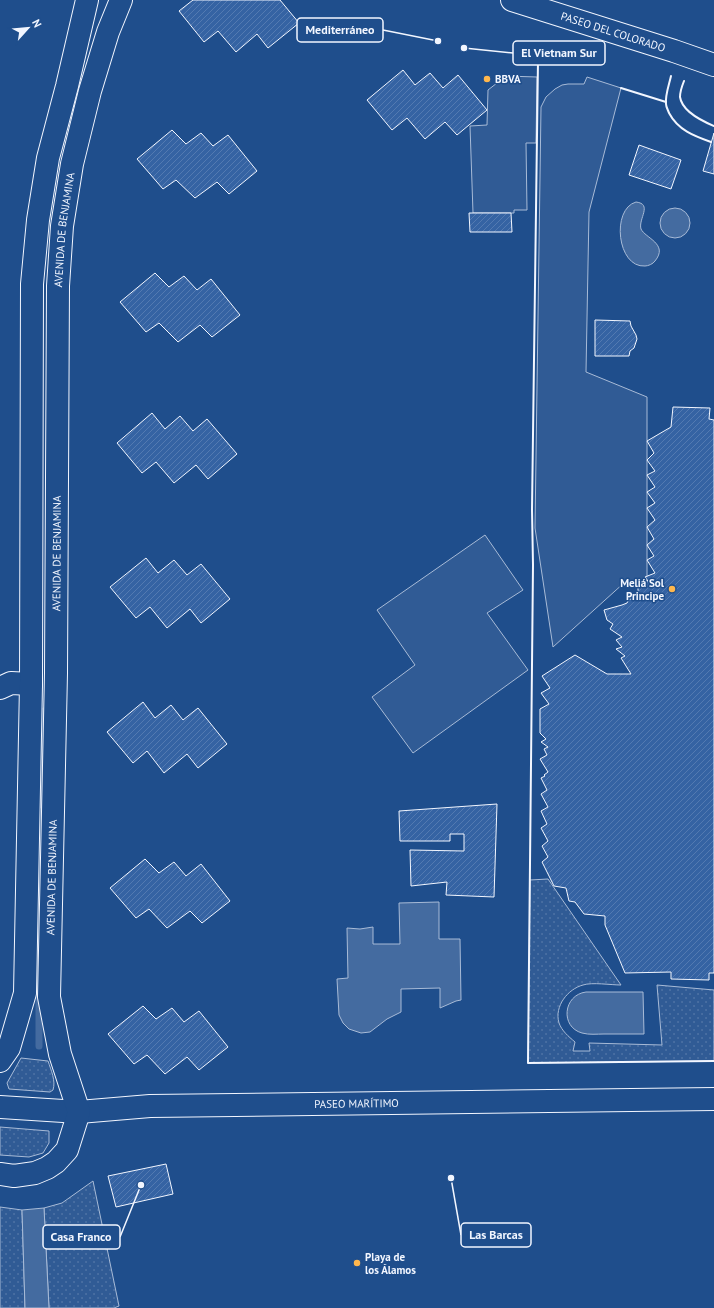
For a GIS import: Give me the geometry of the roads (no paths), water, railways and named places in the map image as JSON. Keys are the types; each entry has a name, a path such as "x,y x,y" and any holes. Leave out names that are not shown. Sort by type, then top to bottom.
{"street":[{"path":"0,1061 9,1048 25,993 10,683 32,284 38,220 48,158 87,0"},
{"name":"AVENIDA DE BENJAMINA","path":"79,1112 60,1054 49,997 56,673 58,286 62,226 72,164 90,91 108,32 121,0"},
{"name":"PASEO DEL COLORADO","path":"512,0 714,65"},
{"name":"PASEO MARÍTIMO","path":"0,1107 79,1112 158,1106 714,1099"},
{"path":"0,1174 14,1176 34,1173 47,1168 56,1162 67,1150 79,1112"}],"waterway":[{"path":"42,805 44,711"},
{"path":"39,996 39,1046"}],"place":[{"name":"Mediterráneo","path":"438,41"},
{"name":"El Vietnam Sur","path":"464,48"},
{"name":"BBVA","path":"487,79"},
{"name":"Meliá Sol Principe","path":"672,589"},
{"name":"Las Barcas","path":"451,1178"},
{"name":"Casa Franco","path":"141,1185"},
{"name":"Playa de los Álamos","path":"357,1263"}]}
